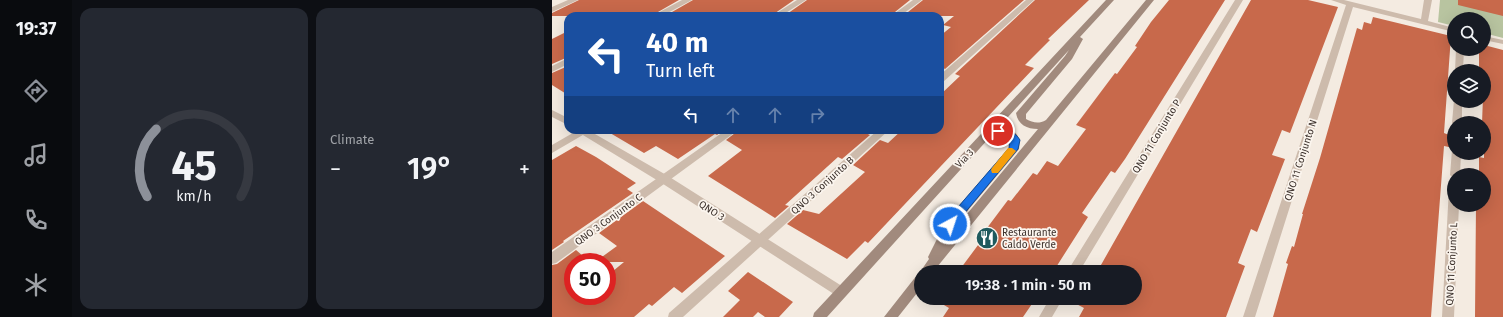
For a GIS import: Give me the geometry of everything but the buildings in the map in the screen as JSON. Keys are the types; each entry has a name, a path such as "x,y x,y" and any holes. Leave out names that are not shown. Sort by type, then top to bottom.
{"main road":[{"name":"Via 3","path":"819,317 1110,0"},
{"path":"933,265 1150,0"},
{"path":"1050,121 1041,126 1030,125 1022,120 1021,112 1069,57 1086,26"},
{"path":"930,265 950,224 1014,149 1015,144 1013,136 1004,132 993,132 984,136"},
{"path":"890,317 914,288"}],"street":[{"path":"552,10 574,0"},
{"path":"664,12 688,0"},
{"path":"782,12 802,0"},
{"path":"901,12 918,0"},
{"path":"944,76 1030,0"},
{"name":"QNO 11 Conjunto P","path":"1077,265 1239,0"},
{"path":"1335,0 1447,28"},
{"path":"1424,22 1428,0"},
{"name":"QNO 11 Conjunto N","path":"1249,317 1350,4"},
{"path":"1491,39 1503,42"},
{"path":"552,69 564,63"},
{"path":"552,113 564,120"},
{"path":"552,149 576,134"},
{"name":"QNO 3","path":"590,134 664,178 759,241 841,292"},
{"name":"QNO 3 Conjunto C","path":"552,259 727,134"},
{"name":"QNO 3 Conjunto B","path":"674,317 879,134"},
{"name":"QNO 11 Conjunto L","path":"1448,317 1453,212"},
{"path":"1045,317 1053,305"}],"green space":[{"path":"1440,0 1503,0 1503,38 1491,35 1491,12 1447,12 1447,24 1438,22"}],"slow traffic":[{"path":"995,170 1012,151"}],"place":[{"name":"Restaurante Caldo Verde","path":"987,238"}],"route":[{"path":"950,224 1014,149 1015,140 1013,136 1008,133 998,131"}]}
